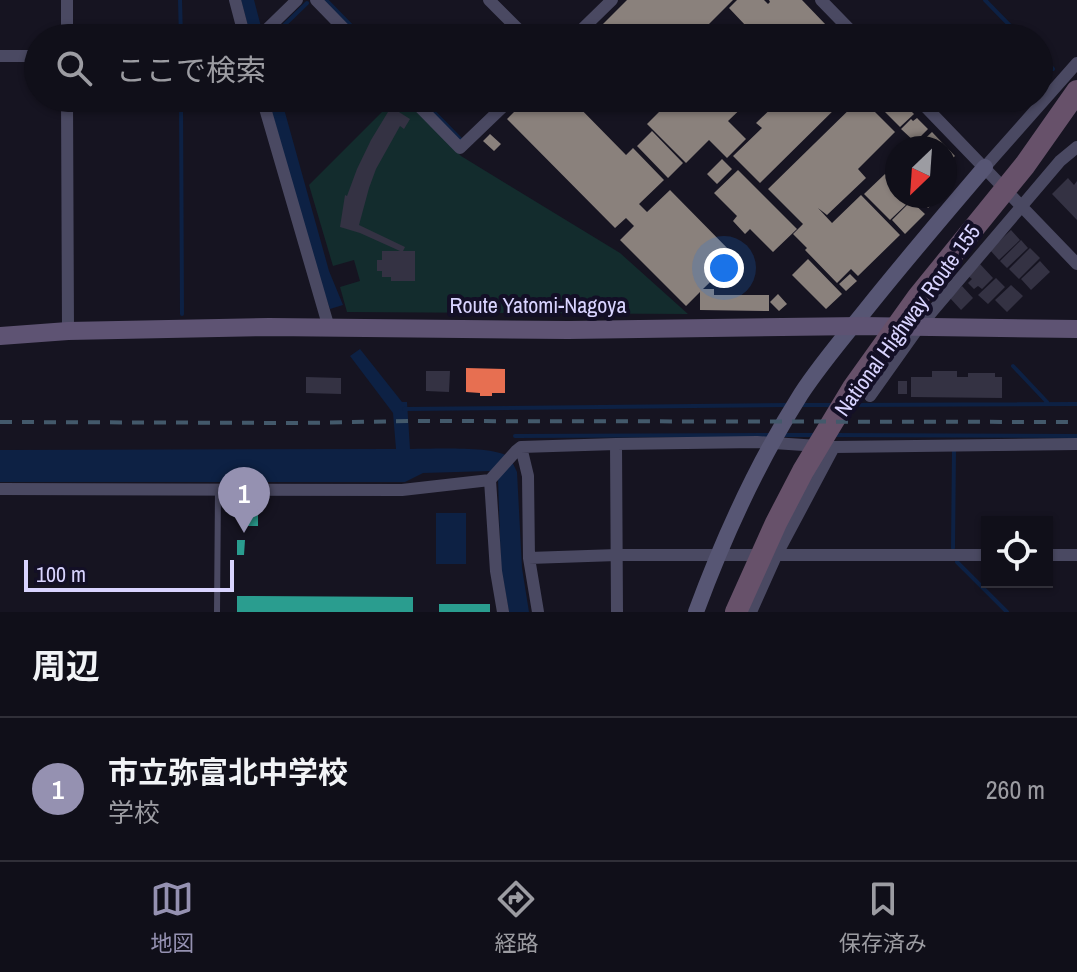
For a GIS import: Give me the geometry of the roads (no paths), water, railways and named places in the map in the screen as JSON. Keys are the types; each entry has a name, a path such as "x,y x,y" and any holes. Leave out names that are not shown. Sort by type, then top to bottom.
{"highway":[{"name":"National Highway Route 155","path":"736,612 803,471 853,388 918,297 1025,165 1077,91"},
{"name":"National Highway Route 155","path":"1025,165 1077,114"}],"main road":[{"name":"Route Yatomi-Nagoya","path":"0,336 186,328 1077,329"}],"street":[{"path":"67,0 67,24"},
{"path":"235,0 241,24"},
{"path":"273,24 297,0"},
{"path":"316,0 339,24"},
{"path":"489,0 513,24"},
{"path":"587,24 612,0"},
{"path":"821,0 844,24"},
{"path":"0,56 24,56"},
{"path":"1053,90 1077,63"},
{"path":"67,112 68,331"},
{"path":"266,112 329,328"},
{"path":"425,112 460,148 497,112"},
{"path":"931,112 1077,264"},
{"path":"696,612 734,517 802,392 920,244 1034,112"},
{"path":"870,396 919,327 1060,161 1077,147"},
{"path":"0,489 402,490 491,479 517,451 616,444 757,442 834,447 1077,444"},
{"path":"616,444 617,612"},
{"path":"751,612 776,556 834,447"},
{"path":"517,451 528,476 529,558 538,612"},
{"path":"491,479 496,571 503,612"},
{"path":"529,558 617,555 981,555"},
{"path":"1053,555 1077,555"}],"lane":[{"path":"217,612 218,489"}],"water":[{"path":"241,0 254,0 260,24 247,24"},
{"path":"272,112 285,112 329,271 343,305 330,309"},
{"path":"360,349 402,402 407,402 410,449 488,451 507,456 512,461 517,472 522,568 529,612 509,612 501,568 498,478 490,471 423,473 405,482 0,482 0,450 396,449 393,413 350,356"},
{"path":"436,513 466,513 466,564 436,564"}],"waterway":[{"path":"180,0 181,24"},
{"path":"326,0 349,24"},
{"path":"985,0 1008,24"},
{"path":"285,24 307,3"},
{"path":"181,112 182,314"},
{"path":"434,112 460,139"},
{"path":"1013,366 1047,402"},
{"path":"852,405 1077,404"},
{"path":"404,409 787,405"},
{"path":"800,405 835,405"},
{"path":"515,436 772,435"},
{"path":"781,435 816,435"},
{"path":"833,435 1077,436"},
{"path":"953,548 954,450"},
{"path":"957,562 1007,612"}],"railway":[{"path":"0,422 1077,422"}],"place":[{"name":"市立弥富北中学校","path":"244,533"}]}
